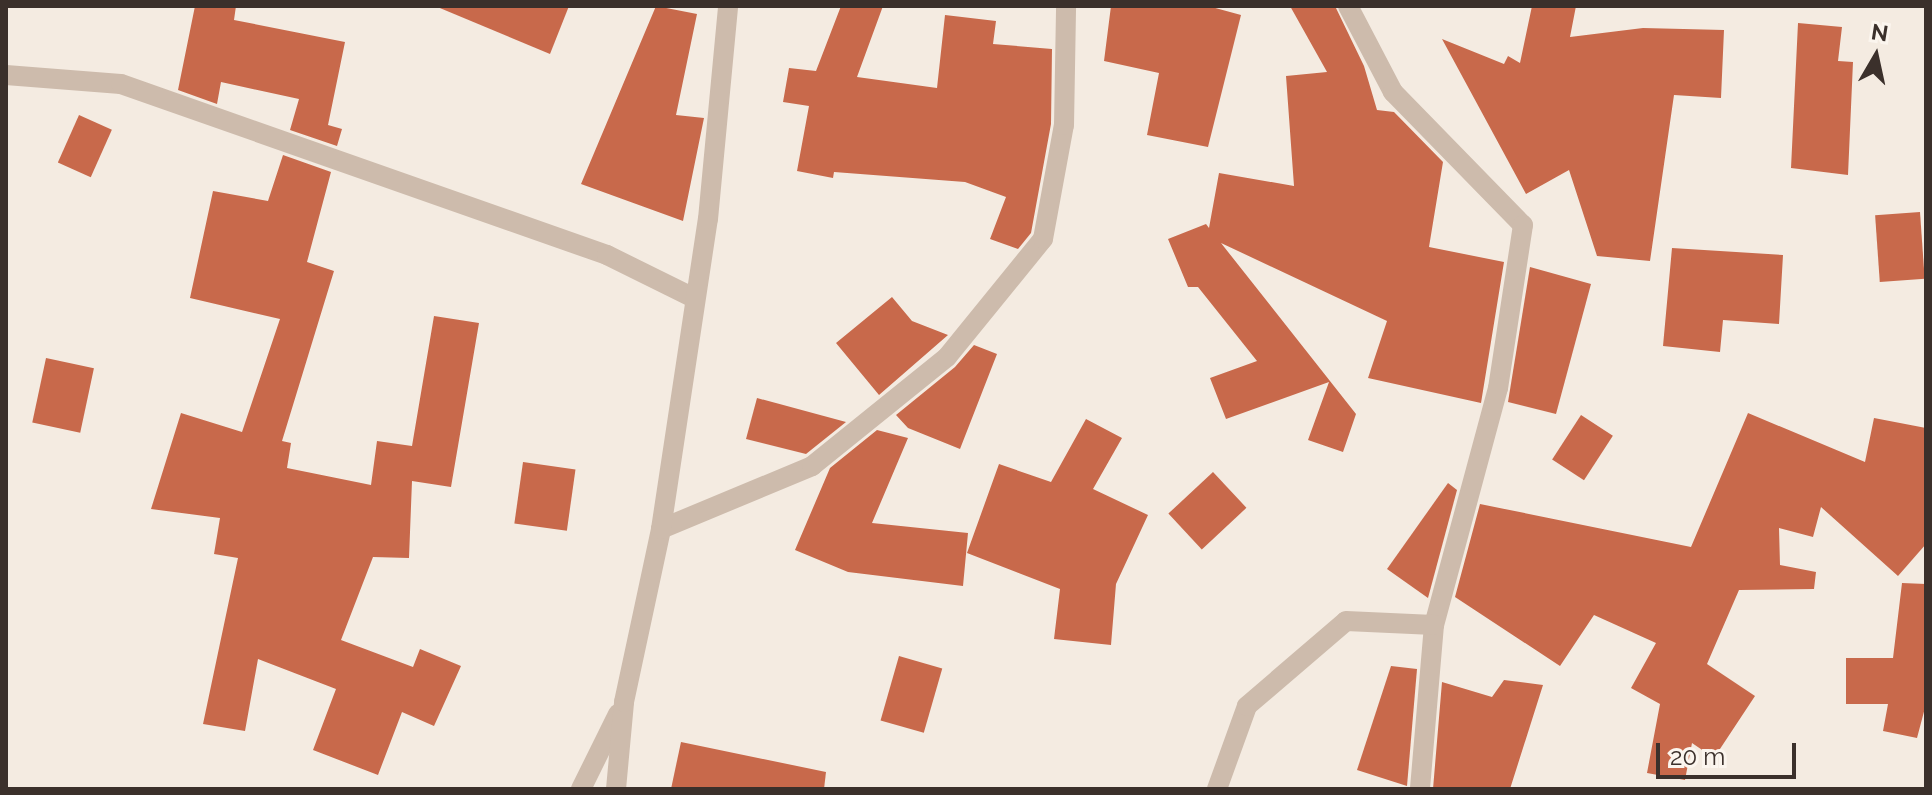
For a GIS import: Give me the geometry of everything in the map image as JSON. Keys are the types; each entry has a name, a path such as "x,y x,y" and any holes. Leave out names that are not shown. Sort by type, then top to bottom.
{"street":[{"path":"616,789 624,702 661,529 708,219 728,6"},
{"path":"661,529 812,466 947,357 1043,239 1064,125 1066,6"},
{"path":"1348,6 1393,92 1523,225 1498,388 1434,625 1420,789"},
{"path":"6,75 121,84 607,255 694,298"},
{"path":"1217,789 1247,706 1346,621 1434,625"},
{"path":"581,789 624,702"}],"building":[{"path":"195,6 236,6 234,20 345,42 328,125 342,129 337,146 290,130 299,99 221,82 217,104 178,90"},
{"path":"435,6 569,6 550,54"},
{"path":"656,6 697,14 676,115 704,118 683,221 581,184"},
{"path":"841,6 883,6 857,77 937,88 945,15 996,21 993,44 1052,49 1051,124 1031,233 1018,249 990,239 1006,197 965,182 834,172 833,178 797,171 809,106 783,102 789,68 816,71"},
{"path":"1111,6 1208,6 1241,15 1208,147 1147,135 1159,73 1104,61"},
{"path":"1290,6 1335,6 1364,66 1377,110 1394,112 1443,162 1429,247 1504,262 1481,403 1368,378 1387,321 1221,243 1356,414 1343,452 1308,440 1329,382 1226,419 1210,378 1257,361 1198,287 1188,287 1168,239 1206,224 1209,228 1219,173 1294,186 1286,76 1327,72"},
{"path":"1532,6 1576,6 1570,37 1643,28 1724,30 1721,98 1674,95 1650,261 1597,256 1569,170 1526,194 1442,39 1504,64 1508,56 1520,63"},
{"path":"1798,23 1842,27 1838,61 1853,62 1848,175 1791,168"},
{"path":"79,115 112,130 91,177 58,163"},
{"path":"283,155 331,172 307,262 334,271 282,441 291,443 287,468 371,485 377,441 412,446 434,316 479,323 451,487 412,481 409,558 373,557 341,640 413,667 420,649 461,666 434,726 402,712 378,775 313,750 336,689 258,659 245,731 203,724 238,558 214,554 220,518 151,509 181,413 242,432 280,319 190,298 213,191 268,201"},
{"path":"1920,212 1925,279 1880,282 1875,215"},
{"path":"1672,248 1783,255 1779,324 1723,320 1720,352 1663,346"},
{"path":"1530,267 1591,284 1556,414 1508,402"},
{"path":"892,297 912,321 948,335 879,395 836,343"},
{"path":"974,345 997,354 960,449 908,428 896,415 955,367"},
{"path":"46,358 94,368 80,433 32,423"},
{"path":"757,398 846,422 806,454 746,439"},
{"path":"1748,413 1865,462 1874,418 1926,428 1926,544 1898,576 1821,507 1813,537 1779,528 1780,565 1816,572 1814,589 1739,590 1707,664 1755,696 1714,758 1692,743 1685,780 1647,773 1660,704 1631,688 1656,643 1594,615 1560,666 1455,597 1480,504 1691,547"},
{"path":"1581,415 1613,436 1584,480 1552,459"},
{"path":"1086,419 1122,438 1093,489 1148,515 1116,584 1111,645 1054,639 1060,589 967,553 999,464 1051,482"},
{"path":"877,430 908,438 872,523 968,533 963,586 848,572 795,550 830,468"},
{"path":"523,462 575,469 567,531 514,523"},
{"path":"1213,472 1246,508 1202,549 1168,514"},
{"path":"1448,483 1457,490 1428,598 1387,569"},
{"path":"1902,583 1926,584 1926,704 1917,738 1883,731 1888,704 1846,704 1846,658 1893,658"},
{"path":"899,656 942,668 924,733 881,720"},
{"path":"1391,666 1417,669 1407,786 1357,770"},
{"path":"1504,680 1543,685 1510,789 1433,789 1442,682 1492,697"},
{"path":"681,742 826,772 824,789 671,789"}]}
